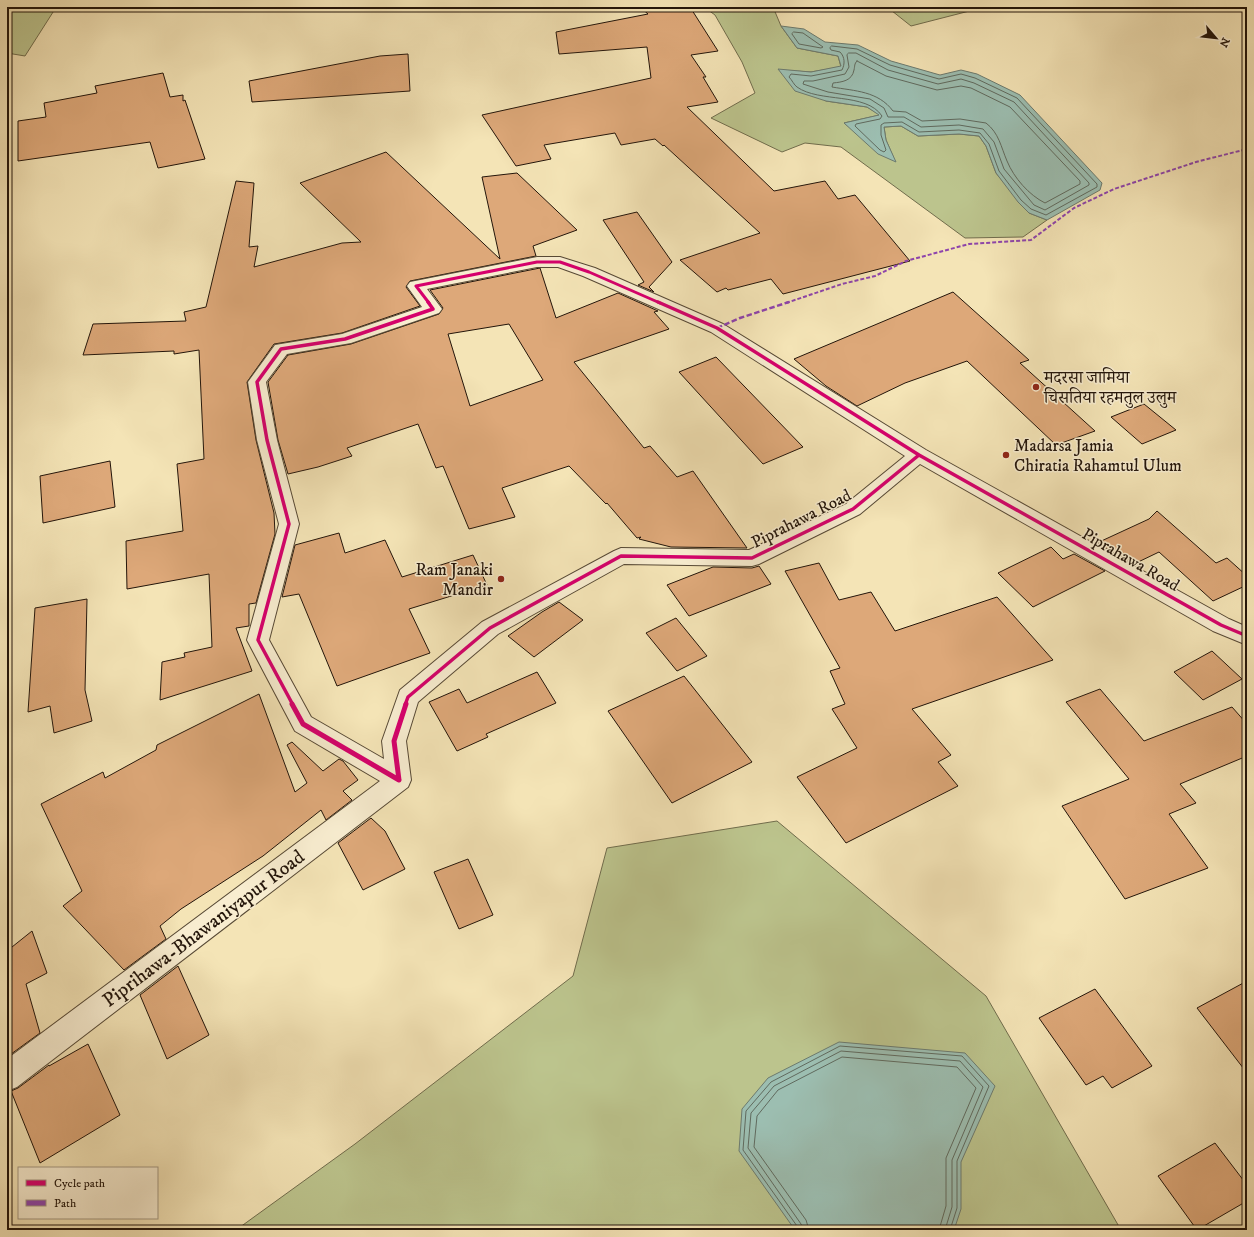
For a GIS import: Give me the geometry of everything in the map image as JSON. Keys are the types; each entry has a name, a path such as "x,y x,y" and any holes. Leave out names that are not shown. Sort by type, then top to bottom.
{"street":[{"path":"399,780 303,724 258,640 289,524 268,440 257,382 281,349 345,339 433,309 416,286 537,262 560,262 589,272 717,328 919,455"},
{"name":"Piprahawa Road","path":"399,780 394,742 408,696 490,628 620,556 752,558 853,508 919,455 1221,625 1247,636"},
{"name":"Piprihawa-Bhawaniyapur Road","path":"7,1077 399,780"}],"green space":[{"path":"7,7 51,7 55,9 25,56 7,53"},
{"path":"704,7 773,7 781,26 797,48 838,56 841,67 811,72 779,70 826,101 867,107 880,115 844,123 895,161 886,140 884,127 901,126 918,136 959,134 979,136 986,146 996,173 1029,213 1047,220 1023,237 965,238 841,147 805,143 782,152 711,118 755,93 742,62 715,15"},
{"path":"887,7 985,7 911,26"},
{"path":"777,821 986,996 1121,1230 236,1230 355,1144 573,976 607,848"}],"water":[{"path":"781,26 804,29 825,42 858,45 891,61 940,75 961,70 977,74 1020,95 1102,183 1100,190 1047,220 1029,213 1018,202 996,173 986,146 979,136 959,134 918,136 901,126 884,127 886,140 896,162 878,154 844,123 879,115 867,107 826,101 795,91 778,69 811,72 841,66 838,56 797,48"},
{"path":"839,1042 965,1053 995,1086 961,1162 961,1209 954,1230 795,1230 739,1151 742,1109 768,1078"}],"building":[{"path":"640,7 690,7 718,51 691,55 706,77 703,77 718,102 687,107 774,191 825,181 838,199 855,195 910,261 783,294 771,279 728,290 726,288 717,292 680,260 760,233 664,145 663,146 655,139 621,145 615,133 544,145 551,159 516,166 482,115 651,78 647,47 559,54 556,32 648,14"},
{"path":"408,54 410,91 252,102 249,81 380,56"},
{"path":"163,73 170,97 183,95 183,101 185,100 205,159 158,168 150,142 18,161 18,121 46,117 44,103 97,93 95,86"},
{"path":"386,152 500,259 482,177 517,173 577,230 533,246 536,256 410,281 406,287 420,306 342,333 274,344 247,382 256,440 274,513 275,534 256,603 249,604 249,626 236,628 252,671 160,700 162,662 185,657 184,653 212,647 209,574 127,589 126,541 183,531 177,464 204,459 199,350 174,354 174,351 83,355 93,324 186,321 184,312 206,307 236,181 254,183 249,247 258,246 254,267 342,243 361,242 300,183"},
{"path":"637,212 672,262 649,287 654,292 638,285 644,282 603,220"},
{"path":"540,268 556,318 618,293 658,311 654,312 669,329 574,362 644,448 650,446 677,477 693,471 747,548 671,547 639,539 641,537 637,538 607,503 606,504 569,466 502,488 515,517 469,529 443,466 436,468 418,424 347,448 352,456 318,467 288,474 278,440 268,382 288,355 351,344 439,314 443,308 430,290","holes":["509,324 543,380 470,406 448,334"]},
{"path":"953,292 1029,360 1020,363 1095,431 1056,445 967,361 905,383 857,406 826,386 794,359"},
{"path":"716,357 803,447 763,464 679,372"},
{"path":"1144,404 1176,430 1142,444 1111,417"},
{"path":"110,461 115,507 43,523 40,476"},
{"path":"1157,511 1216,563 1227,558 1247,576 1247,585 1213,601 1159,552 1134,564 1129,559 1127,560 1097,543 1149,519"},
{"path":"339,533 345,553 385,540 402,577 473,555 487,585 409,609 430,653 337,686 299,594 282,597 295,545"},
{"path":"1051,547 1063,559 1074,554 1105,571 1033,607 998,573"},
{"path":"819,563 839,600 871,592 895,631 997,597 1053,660 912,709 951,755 938,762 958,786 846,843 797,777 857,748 832,709 845,704 830,671 840,668 785,571"},
{"path":"759,566 771,584 689,616 667,585 713,567 752,568"},
{"path":"87,599 85,690 92,721 54,733 50,706 28,712 35,608"},
{"path":"559,602 583,620 534,657 508,636 542,612"},
{"path":"676,618 707,656 677,671 646,633"},
{"path":"1212,651 1242,679 1203,700 1174,672"},
{"path":"537,672 556,703 486,734 488,737 457,751 429,702 459,689 467,703"},
{"path":"684,676 752,762 672,803 608,711"},
{"path":"1100,689 1144,741 1232,707 1247,724 1247,756 1180,784 1196,803 1169,814 1208,868 1125,899 1062,806 1129,779 1066,702"},
{"path":"259,694 295,792 307,783 287,745 292,742 323,771 339,759 343,761 358,780 343,791 352,800 326,820 321,810 263,856 181,909 160,926 166,939 124,970 63,906 82,891 41,804 103,772 105,778 156,750 157,745"},
{"path":"371,818 385,831 405,869 363,890 338,843"},
{"path":"468,859 493,915 459,929 434,872"},
{"path":"32,931 47,973 26,984 40,1033 7,1057 7,951"},
{"path":"178,966 209,1035 167,1059 140,995"},
{"path":"1247,981 1247,1073 1197,1008"},
{"path":"1095,989 1152,1066 1112,1088 1103,1076 1086,1085 1039,1018"},
{"path":"88,1044 120,1115 40,1163 11,1091 18,1088 49,1065"},
{"path":"1215,1143 1247,1185 1247,1201 1197,1230 1158,1176"}],"marked path":[{"path":"717,328 740,318 842,284 875,276 906,261 969,244 1031,240 1074,208 1114,189 1196,162 1247,149"}],"cycle path":[{"path":"399,780 303,724 258,640 289,524 267,440 257,382 281,349 345,339 433,309 416,286 537,262 560,262 589,272 717,328 919,455"},
{"path":"399,780 394,741 408,697 490,628 621,556 752,558 853,509 919,455 1221,625 1247,636"}],"place":[{"name":"मदरसा जामिया चिसतिया रहमतुल उलुम","path":"1036,387"},
{"name":"Madarsa Jamia Chiratia Rahamtul Ulum","path":"1006,455"},
{"name":"Ram Janaki Mandir","path":"501,579"}]}
